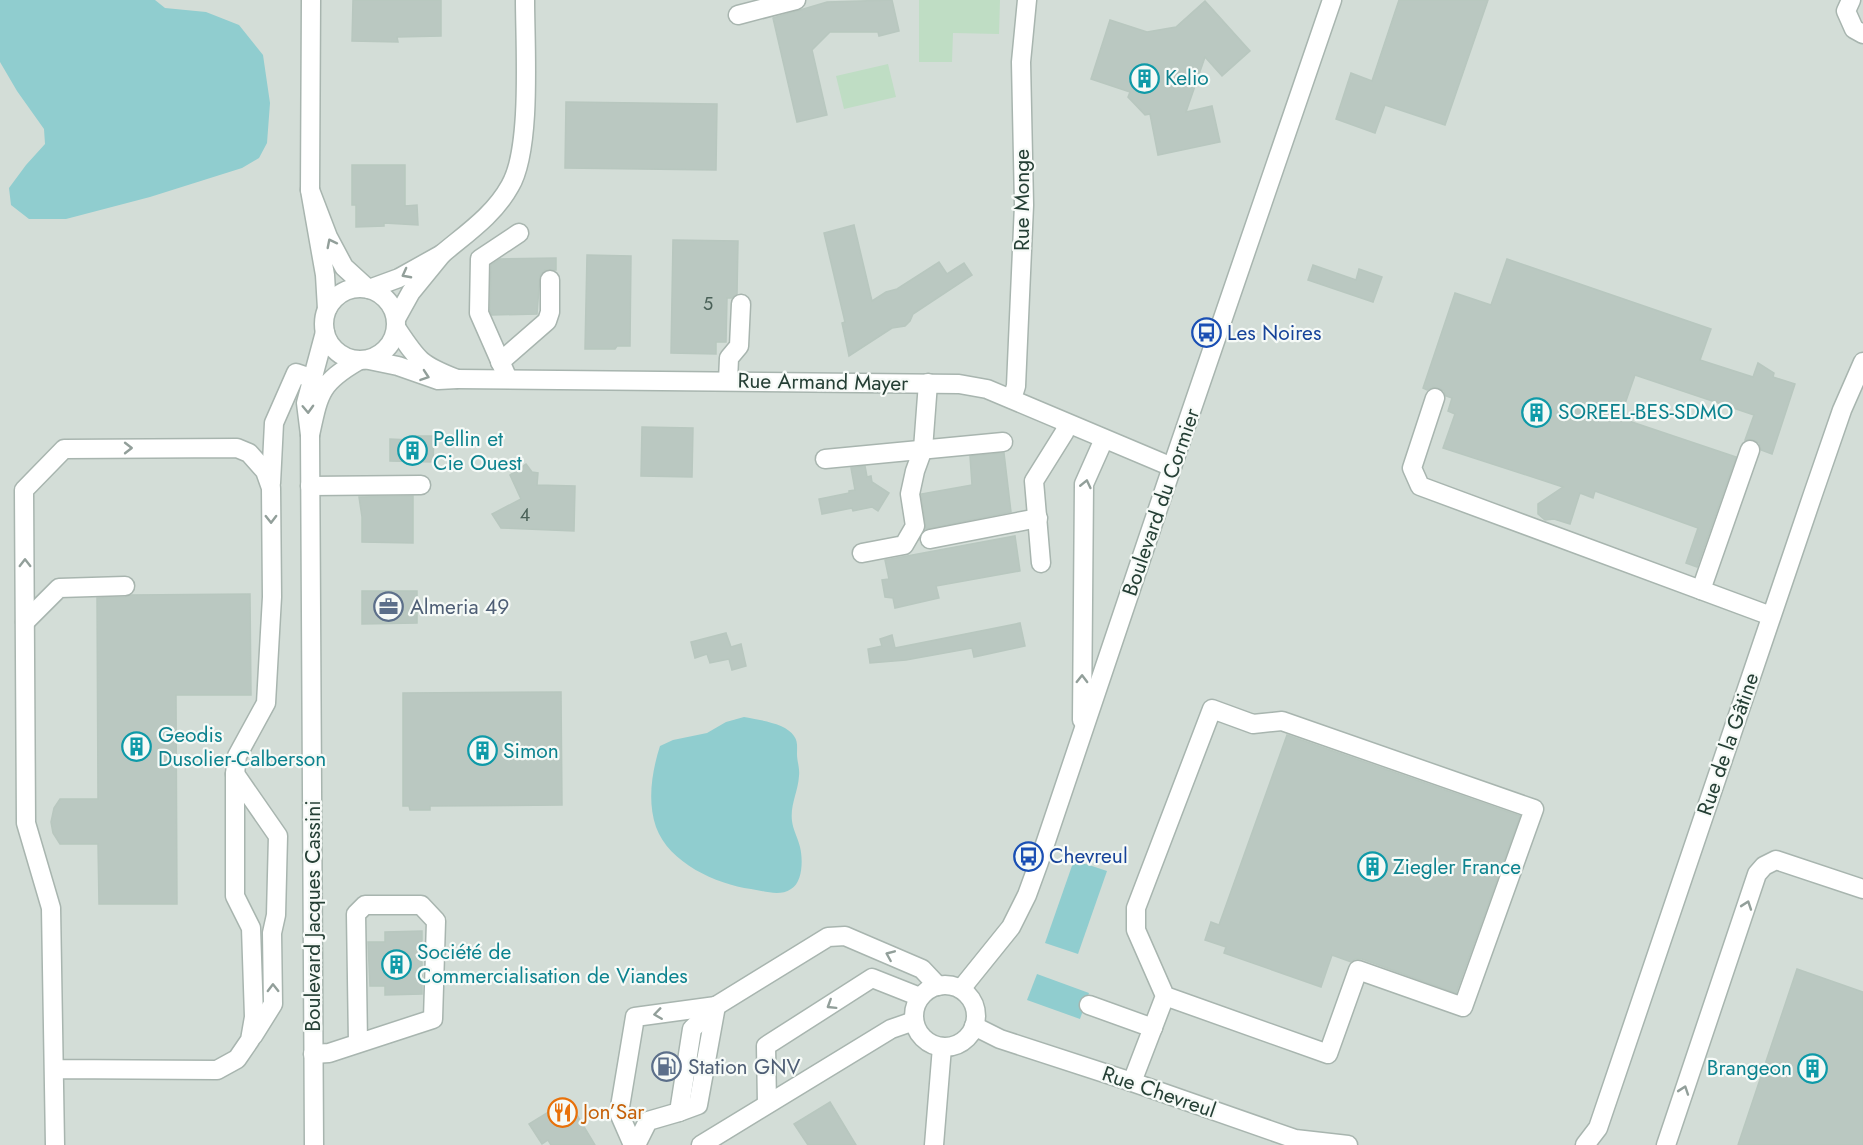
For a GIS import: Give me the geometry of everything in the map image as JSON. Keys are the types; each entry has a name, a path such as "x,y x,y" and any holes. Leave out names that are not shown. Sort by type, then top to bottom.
{"street":[{"path":"311,0 310,190 325,275 327,309 324,320 325,332 336,352 346,358 363,360 379,356 388,349 394,339 396,324 411,292 442,254"},
{"path":"368,289 399,278 442,254 490,214 511,185 522,150 525,0"},
{"path":"738,15 796,0"},
{"name":"Rue Monge","path":"1012,399 1016,387 1024,206 1021,62 1027,0"},
{"name":"Boulevard du Cormier","path":"961,989 1011,927 1027,895 1332,0"},
{"path":"1851,0 1846,11 1854,29 1863,34"},
{"path":"310,190 328,237 344,267 368,289"},
{"path":"508,379 479,313 480,259 519,233"},
{"path":"500,362 547,321 550,312 550,280"},
{"path":"327,309 343,292 355,288 368,289 378,292 388,300 396,324"},
{"path":"728,381 729,358 739,346 741,304"},
{"name":"Rue Armand Mayer","path":"396,324 416,357 430,369 457,379"},
{"name":"Boulevard Jacques Cassini","path":"314,1145 310,435 306,403 325,332"},
{"name":"Rue Armand Mayer","path":"363,360 398,366 438,380 959,384 987,389 1172,467"},
{"name":"Boulevard Jacques Cassini","path":"310,435 317,404 323,390 334,375 363,360"},
{"name":"Rue de la Gâtine","path":"1585,1145 1598,1128 1842,410 1863,362"},
{"path":"250,1040 254,1017 251,928 235,896 236,765 266,703 272,597 271,488 274,423 296,373 314,379"},
{"path":"862,552 904,545 915,526 910,494 923,449 928,383"},
{"path":"1435,398 1412,468 1420,486 1771,616"},
{"path":"1041,562 1034,482 1068,424"},
{"path":"1081,737 1084,484 1104,440"},
{"path":"825,459 1003,442"},
{"path":"55,1145 51,908 26,823 24,490 64,449 237,448 249,453 265,471 271,488"},
{"path":"1701,590 1750,450"},
{"path":"310,486 421,484"},
{"path":"930,538 1038,518"},
{"path":"25,622 59,588 125,586"},
{"path":"1132,1082 1165,996 1136,930 1136,908 1212,709 1253,724 1282,721 1534,808 1463,1007 1358,970 1328,1054 1165,996"},
{"path":"54,1069 217,1070 237,1059 273,1004 272,933 276,915 278,836 236,765"},
{"path":"1666,1145 1757,874 1764,866 1776,860 1863,889"},
{"path":"313,1054 329,1053 433,1019 436,921 421,905 365,905 356,914 358,1043"},
{"path":"635,1145 648,1121 679,1112 692,1029 716,1006 828,937 845,936 922,969 938,986"},
{"path":"767,1104 766,1046 872,978 920,997"},
{"path":"938,986 952,986 961,989 974,1005 976,1016 974,1026 969,1035 952,1046 942,1047 932,1044 924,1038 914,1021 914,1012 920,997 927,990 938,986"},
{"path":"1089,1005 1153,1028"},
{"path":"635,1145 619,1113 635,1017 716,1006"},
{"path":"700,1145 891,1029 914,1021"},
{"name":"Rue Chevreul","path":"974,1026 1000,1039 1132,1082 1295,1142 1348,1145"},
{"path":"934,1145 942,1047"}],"shaded area":[{"path":"0,0 1863,0 1863,1145 0,1145"}],"green space":[{"path":"919,0 1000,0 999,34 953,33 952,62 919,62"},
{"path":"888,64 896,97 844,109 836,76"}],"water":[{"path":"0,0 155,0 165,8 206,12 239,25 263,55 270,103 267,143 259,158 242,168 150,197 66,219 29,219 11,205 9,188 45,144 44,129 0,62"},
{"path":"744,717 785,728 797,742 799,773 792,815 802,864 795,886 782,893 737,886 695,870 671,851 662,840 653,817 652,786 660,746 673,740 707,733 726,722"},
{"path":"1074,860 1107,871 1078,954 1045,943"},
{"path":"1037,974 1089,993 1080,1019 1027,1000"}],"building":[{"path":"353,0 441,0 441,36 397,37 398,42 352,41"},
{"path":"892,0 899,31 879,36 878,32 830,32 812,50 827,115 797,122 773,18 827,2"},
{"path":"1399,0 1488,0 1445,125 1385,105 1375,133 1336,119 1351,73 1372,81"},
{"name":"Kelio","path":"1205,1 1250,51 1222,76 1205,57 1186,112 1212,106 1220,142 1158,155 1150,114 1145,115 1128,97 1130,92 1091,79 1110,20 1147,32 1176,27"},
{"path":"566,102 717,104 716,170 565,168"},
{"path":"352,165 405,165 405,206 417,205 418,225 384,223 384,226 356,227 356,205 352,205"},
{"path":"854,225 872,301 886,292 897,289 939,262 947,274 964,263 972,275 913,314 905,326 892,328 849,356 842,323 845,322 824,233"},
{"path":"673,240 738,241 737,294 732,298 727,298 726,342 716,342 716,354 671,353"},
{"path":"587,255 631,256 630,346 617,346 615,349 585,349"},
{"path":"556,258 556,270 545,270 540,275 537,314 492,315 490,311 491,265 500,259"},
{"name":"SOREEL-BES-SDMO","path":"1507,259 1711,329 1700,360 1753,377 1758,363 1774,373 1773,377 1795,384 1772,454 1761,450 1759,443 1754,440 1745,440 1754,415 1635,375 1620,418 1736,457 1697,567 1686,563 1698,528 1595,491 1593,498 1580,493 1570,524 1554,519 1545,520 1538,514 1538,504 1563,487 1443,448 1455,414 1448,411 1452,398 1446,396 1439,388 1433,387 1427,390 1423,388 1455,293 1491,305"},
{"path":"1313,265 1356,280 1359,269 1382,277 1373,302 1308,280"},
{"path":"642,427 693,428 692,477 641,476"},
{"name":"Pellin et Cie Ouest","path":"412,436 434,436 433,462 390,461 390,439 412,440"},
{"path":"1004,453 1011,512 926,529 921,494 972,485 970,456"},
{"path":"526,464 532,472 538,473 537,485 575,486 574,531 501,528 492,514 521,499 510,475"},
{"path":"865,466 867,477 871,476 872,482 889,493 878,511 872,507 853,511 852,508 822,514 819,499 855,490 851,468"},
{"path":"413,496 413,543 362,542 359,497"},
{"path":"1015,536 1020,571 936,586 939,598 895,608 893,598 885,597 882,580 889,579 885,560"},
{"path":"362,591 417,591 417,623 362,624"},
{"name":"Geodis Dusolier-Calberson","path":"250,594 251,695 176,695 177,904 99,904 98,844 60,844 53,833 51,822 54,808 60,799 98,799 97,598 131,595"},
{"path":"1020,623 1025,646 974,657 972,648 906,660 870,663 868,649 882,646 880,639 892,635 895,648"},
{"path":"726,633 731,647 741,644 746,666 732,670 729,659 710,663 707,654 695,658 691,642"},
{"name":"Simon","path":"561,692 562,805 430,806 430,810 410,810 409,806 403,806 403,693"},
{"name":"Ziegler France","path":"1287,735 1520,816 1456,993 1362,959 1355,959 1351,962 1332,955 1321,987 1224,953 1226,947 1205,940 1211,922 1219,925"},
{"name":"Société de Commercialisation de Viandes","path":"422,931 422,994 385,995 385,986 370,986 368,942 385,942 385,932"},
{"name":"Brangeon","path":"1797,969 1863,992 1863,1145 1738,1145"},
{"name":"Jon’Sar","path":"568,1100 595,1145 551,1145 548,1140 542,1144 529,1124"},
{"path":"830,1102 856,1145 808,1145 794,1124"}],"place":[{"name":"Kelio","path":"1144,78"},
{"name":"Les Noires","path":"1206,333"},
{"name":"SOREEL-BES-SDMO","path":"1537,412"},
{"name":"Pellin et Cie Ouest","path":"412,451"},
{"name":"Almeria 49","path":"389,607"},
{"name":"Geodis Dusolier-Calberson","path":"137,747"},
{"name":"Simon","path":"482,751"},
{"name":"Chevreul","path":"1028,856"},
{"name":"Ziegler France","path":"1372,867"},
{"name":"Société de Commercialisation de Viandes","path":"396,964"},
{"name":"Station GNV","path":"667,1067"},
{"name":"Brangeon","path":"1813,1068"},
{"name":"Jon’Sar","path":"562,1112"}]}
